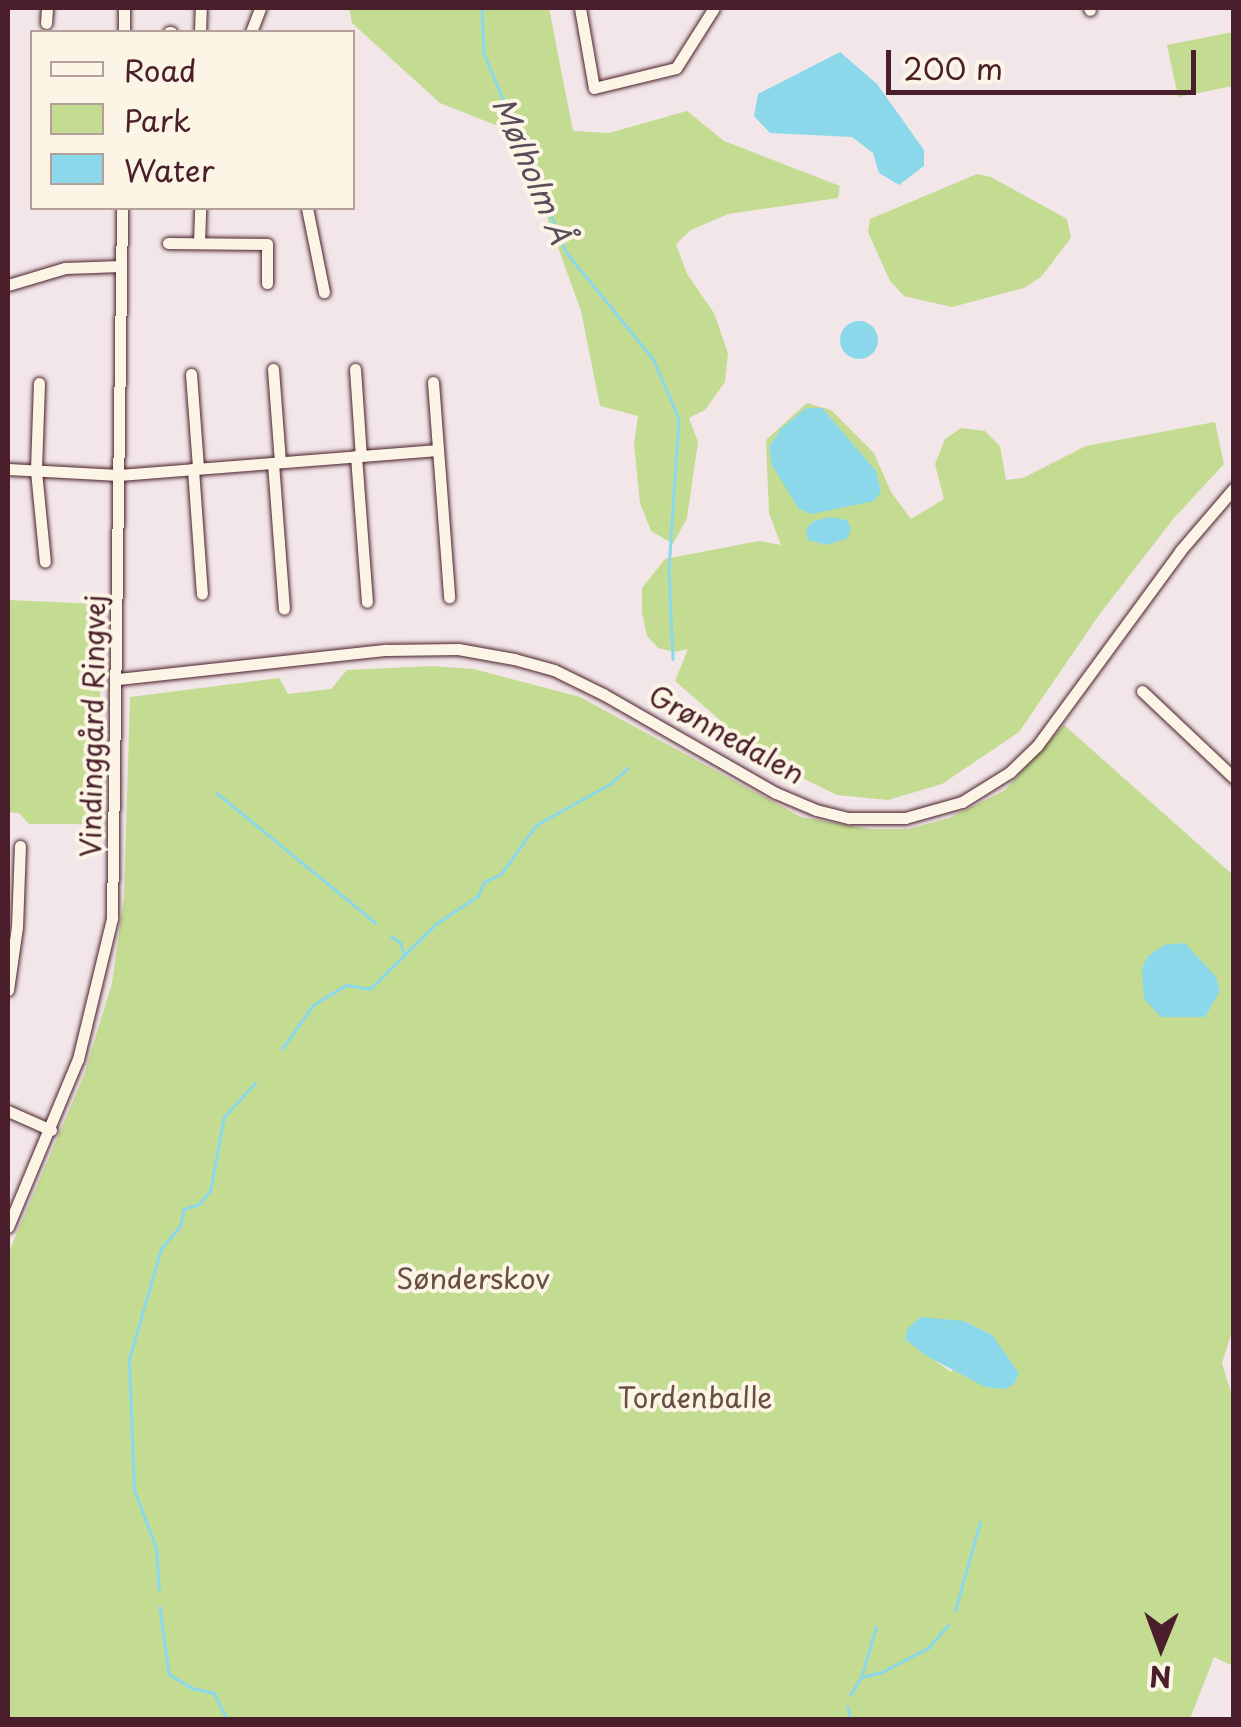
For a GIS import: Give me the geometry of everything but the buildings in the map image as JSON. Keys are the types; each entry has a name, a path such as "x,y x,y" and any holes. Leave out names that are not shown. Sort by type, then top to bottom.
{"street":[{"path":"46,23 47,8"},
{"path":"580,8 594,88 676,68 714,8"},
{"name":"Vindinggård Ringvej","path":"8,1227 51,1130 95,1004 112,918 122,210"},
{"path":"200,210 200,244"},
{"path":"307,210 308,239 324,292"},
{"path":"168,243 267,244 267,283"},
{"path":"8,286 65,268 121,266"},
{"path":"273,369 284,609"},
{"path":"355,370 367,602"},
{"path":"191,374 202,594"},
{"path":"433,382 449,597"},
{"path":"39,383 36,471 45,562"},
{"path":"8,470 119,475 438,450"},
{"name":"Grønnedalen","path":"118,679 386,650 458,649 514,658 554,670 603,694 776,793 816,810 850,818 905,818 962,802 1010,772 1037,746 1180,551 1234,488"},
{"path":"1142,691 1234,778"},
{"path":"8,990 18,927 20,846"},
{"path":"8,1111 51,1130"}],"green space":[{"path":"349,8 549,8 573,131 609,133 687,111 724,141 840,186 838,198 728,214 691,230 676,244 687,274 714,313 728,353 725,382 705,410 689,418 698,442 687,518 673,544 651,531 640,503 634,444 638,416 600,406 581,311 543,206 498,126 440,103 352,23"},
{"path":"1233,32 1233,86 1178,97 1167,45"},
{"path":"977,174 991,177 1067,219 1071,238 1041,277 1024,288 952,307 904,296 890,281 868,232 870,219"},
{"path":"807,403 831,410 874,453 891,492 911,519 944,499 935,464 945,439 961,428 985,431 1000,446 1006,480 1023,478 1086,446 1215,422 1224,464 1174,518 1099,615 1019,732 942,784 888,800 837,795 788,771 729,728 675,681 688,649 674,652 658,648 647,636 642,613 642,588 665,559 759,541 781,545 769,513 766,440"},
{"path":"8,600 100,604 100,824 29,824 19,813 8,812"},
{"name":"Sønderskov","path":"432,666 474,669 580,697 801,817 870,829 908,829 949,818 1004,791 1064,725 1233,875 1234,1325 1222,1363 1234,1402 1233,1666 1214,1657 1190,1719 8,1720 8,1254 84,1075 112,983 124,897 130,697 279,678 288,694 331,689 347,670","holes":["964,1321 992,1335 951,1372 906,1340"]}],"water":[{"path":"840,52 877,84 924,150 924,166 899,185 879,173 873,153 852,137 770,133 754,116 758,94"},
{"path":"859,321 872,327 878,340 872,353 859,359 846,353 840,340 846,327"},
{"path":"806,408 822,408 876,471 881,492 874,501 812,514 799,509 772,465 769,447 781,429"},
{"path":"830,517 847,520 851,528 848,538 827,545 808,540 806,529 814,521"},
{"path":"1185,943 1216,977 1220,991 1205,1017 1161,1017 1144,999 1142,968 1148,956 1164,945"},
{"path":"921,1317 964,1321 992,1335 1019,1373 1014,1384 1005,1389 985,1387 925,1355 905,1339 908,1328"}],"waterway":[{"name":"Mølholm Å","path":"482,8 484,53 567,253 654,360 679,419 669,570 673,659"},
{"name":"Mølholm Å","path":"282,1049 313,1005 346,985 370,989 437,923 478,896 484,882 501,874 536,825 610,784 628,768"},
{"path":"217,793 376,923"},
{"path":"391,936 400,942 404,953"},
{"name":"Mølholm Å","path":"159,1590 156,1548 134,1490 129,1359 161,1249 180,1226 184,1209 199,1204 210,1191 224,1117 255,1083"},
{"path":"955,1611 980,1522"},
{"name":"Mølholm Å","path":"160,1607 169,1674 192,1688 214,1693 228,1720"},
{"path":"850,1695 861,1677 882,1672 928,1648 948,1625"},
{"path":"862,1674 876,1627"},
{"path":"848,1707 850,1720"}],"park label":[{"name":"Tordenballe","path":"695,1397"}]}
